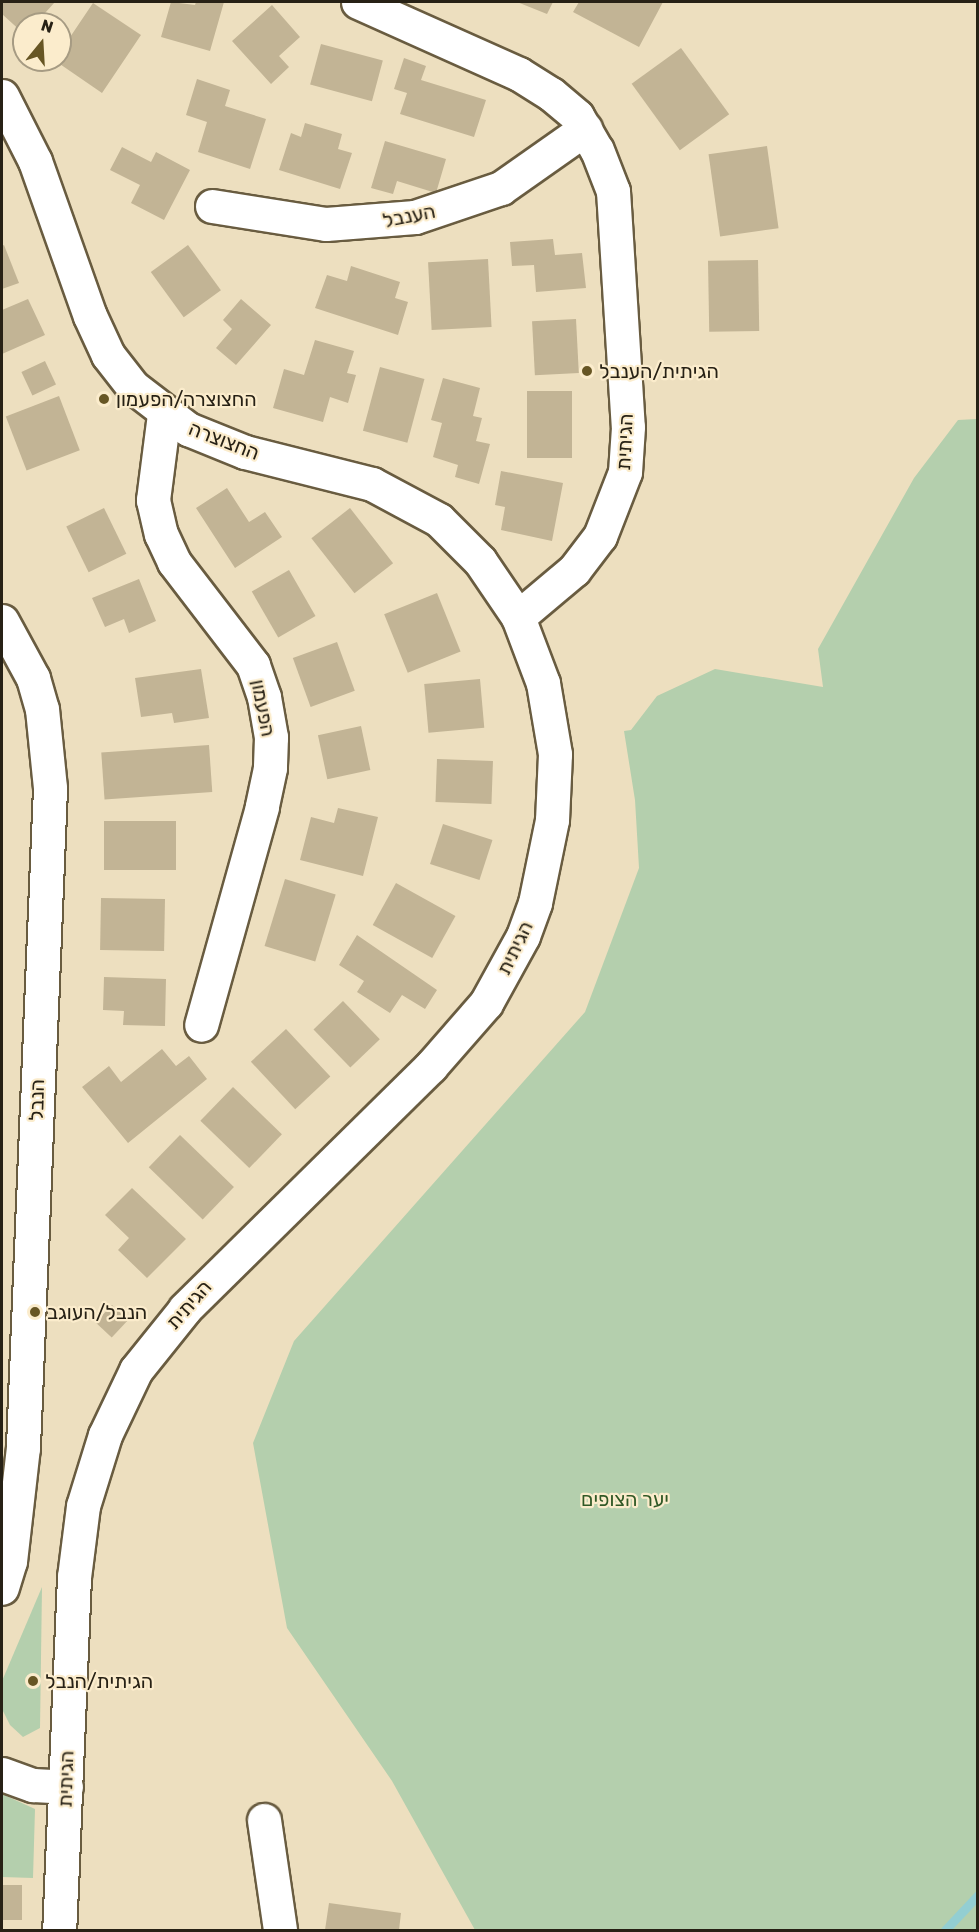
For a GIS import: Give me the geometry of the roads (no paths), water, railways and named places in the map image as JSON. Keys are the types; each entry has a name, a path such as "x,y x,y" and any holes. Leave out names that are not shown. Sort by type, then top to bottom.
{"street":[{"name":"הגיתית","path":"59,1930 74,1576 83,1506 105,1435 136,1370 213,1277 462,1033 486,1003 523,936 546,860 552,820 555,754 543,683 518,617 574,570 593,544 625,472 628,427 618,228 613,190 585,129 577,116 551,94 519,74 358,2"},
{"name":"החצוצרה","path":"2,96 34,161 90,316 108,355 132,386 164,414 188,429 245,452 333,471 406,500 440,520 480,561 518,617"},
{"name":"הענבל","path":"212,206 326,224 415,217 501,188 585,129"},
{"name":"הפעמון","path":"164,414 153,500 161,534 174,562 253,665 264,697 270,738 270,768 262,807 201,1024"},
{"name":"הנבל","path":"2,621 36,688 48,747 50,788 10,1498 10,1561 2,1588"},
{"path":"2,1774 33,1785 66,1787"},
{"path":"264,1820 280,1930"}],"waterway":[{"path":"945,1930 978,1895"}],"place":[{"name":"הגיתית/הענבל","path":"587,371"},
{"name":"החצוצרה/הפעמון","path":"104,399"},
{"name":"הנבל/העוגב","path":"35,1312"},
{"name":"הגיתית/הנבל","path":"33,1681"}],"park label":[{"name":"יער הצופים","path":"625,1499"}]}
